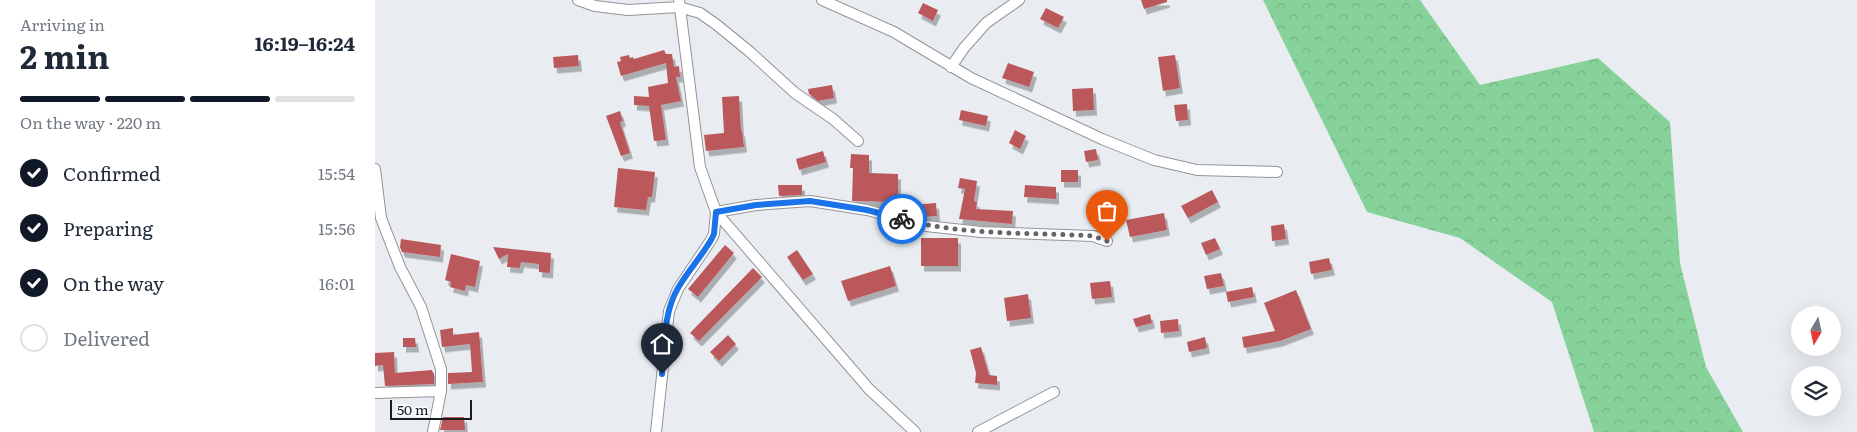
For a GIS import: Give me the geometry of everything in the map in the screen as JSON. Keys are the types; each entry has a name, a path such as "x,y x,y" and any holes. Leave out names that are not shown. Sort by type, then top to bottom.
{"street":[{"path":"578,0 595,6 628,10 679,3 700,13 750,52 795,93 833,119 858,141"},
{"path":"822,0 894,32 951,67 1044,113 1154,160 1197,170 1277,172"},
{"path":"951,67 964,48 987,23 1019,0"},
{"path":"679,3 700,167 716,212 869,388 915,432"},
{"path":"375,169 381,218 400,267 421,307 441,369 441,391 433,432"},
{"path":"716,212 756,205 810,201 867,210 926,226 981,232 1093,236 1107,241"},
{"path":"656,432 669,311 678,288 714,234 716,212"},
{"path":"375,392 441,391"},
{"path":"978,432 1054,392"}],"green space":[{"path":"1263,0 1420,0 1480,85 1598,58 1670,122 1680,263 1706,367 1743,432 1594,432 1552,302 1460,238 1367,212"}],"building":[{"path":"1141,0 1167,0 1167,2 1144,9"},
{"path":"923,3 938,10 933,21 918,13"},
{"path":"1046,8 1064,17 1058,28 1040,19"},
{"path":"664,50 666,54 672,54 674,67 679,66 680,77 676,77 681,101 661,105 666,140 654,141 649,106 634,105 634,96 649,97 648,87 668,83 666,63 621,76 617,62 621,61 620,57 629,55 630,58 633,57 634,59"},
{"path":"578,55 579,66 554,68 553,57"},
{"path":"1175,55 1180,88 1163,91 1158,57"},
{"path":"1008,63 1034,72 1029,87 1002,78"},
{"path":"832,85 834,98 818,101 809,94 808,89"},
{"path":"1093,88 1094,110 1073,111 1072,89"},
{"path":"739,96 744,147 706,151 704,135 724,133 722,97"},
{"path":"1187,104 1188,120 1176,121 1174,105"},
{"path":"961,110 988,116 986,126 959,120"},
{"path":"620,111 623,121 620,122 630,153 621,156 606,116"},
{"path":"1015,130 1026,136 1020,149 1009,143"},
{"path":"1096,149 1098,160 1086,162 1084,151"},
{"path":"823,151 826,162 799,170 796,159"},
{"path":"851,154 869,155 869,173 898,174 898,202 852,201 853,168 850,168"},
{"path":"618,168 655,172 652,197 648,197 646,210 614,207"},
{"path":"1061,170 1078,170 1078,182 1061,182"},
{"path":"960,178 977,181 974,201 977,202 976,209 1013,211 1012,224 959,219 965,189 958,188"},
{"path":"778,185 802,185 802,195 779,196"},
{"path":"1025,185 1056,187 1056,199 1024,197"},
{"path":"1212,190 1218,202 1188,218 1181,206"},
{"path":"936,203 937,216 919,217 913,215 912,205"},
{"path":"1103,206 1108,220 1095,225 1090,210"},
{"path":"1164,213 1167,230 1130,237 1126,220"},
{"path":"1284,224 1286,239 1272,241 1271,226"},
{"path":"921,238 958,238 958,266 921,266"},
{"path":"1215,238 1220,249 1206,255 1201,243"},
{"path":"401,239 441,245 440,257 402,252 400,247"},
{"path":"725,245 734,253 698,297 688,289"},
{"path":"493,247 551,253 550,273 539,272 539,264 521,262 520,268 507,267 508,254 499,259"},
{"path":"797,250 813,274 803,280 787,257"},
{"path":"451,254 480,261 475,287 466,285 465,291 450,287 451,282 445,280"},
{"path":"1329,258 1332,270 1311,274 1309,262"},
{"path":"890,266 896,286 848,301 841,281"},
{"path":"753,268 762,277 699,341 690,333"},
{"path":"1221,273 1224,286 1207,289 1204,276"},
{"path":"1110,281 1112,297 1092,299 1090,283"},
{"path":"1252,287 1254,297 1228,302 1226,292"},
{"path":"1296,290 1311,329 1280,341 1244,348 1242,337 1275,331 1264,303"},
{"path":"1028,294 1031,318 1007,321 1004,298"},
{"path":"1150,314 1152,323 1136,327 1133,319"},
{"path":"1178,319 1179,331 1161,333 1160,321"},
{"path":"453,328 453,335 479,332 483,382 448,384 448,373 472,372 470,344 442,347 440,330"},
{"path":"728,335 736,344 719,361 710,352"},
{"path":"1205,337 1207,348 1189,352 1187,342"},
{"path":"403,338 415,338 416,347 403,347"},
{"path":"981,347 989,375 997,376 997,385 975,383 976,373 970,350"},
{"path":"394,352 395,373 432,370 434,373 434,384 385,386 383,365 375,366 375,353"},
{"path":"443,417 464,417 465,430 440,430"}],"way so far":[{"path":"902,219 926,226 981,232 1093,236 1107,241"}],"route":[{"path":"662,374 667,319 671,304 678,288 707,248 714,234 716,212 756,205 810,201 867,210 902,219"}]}
